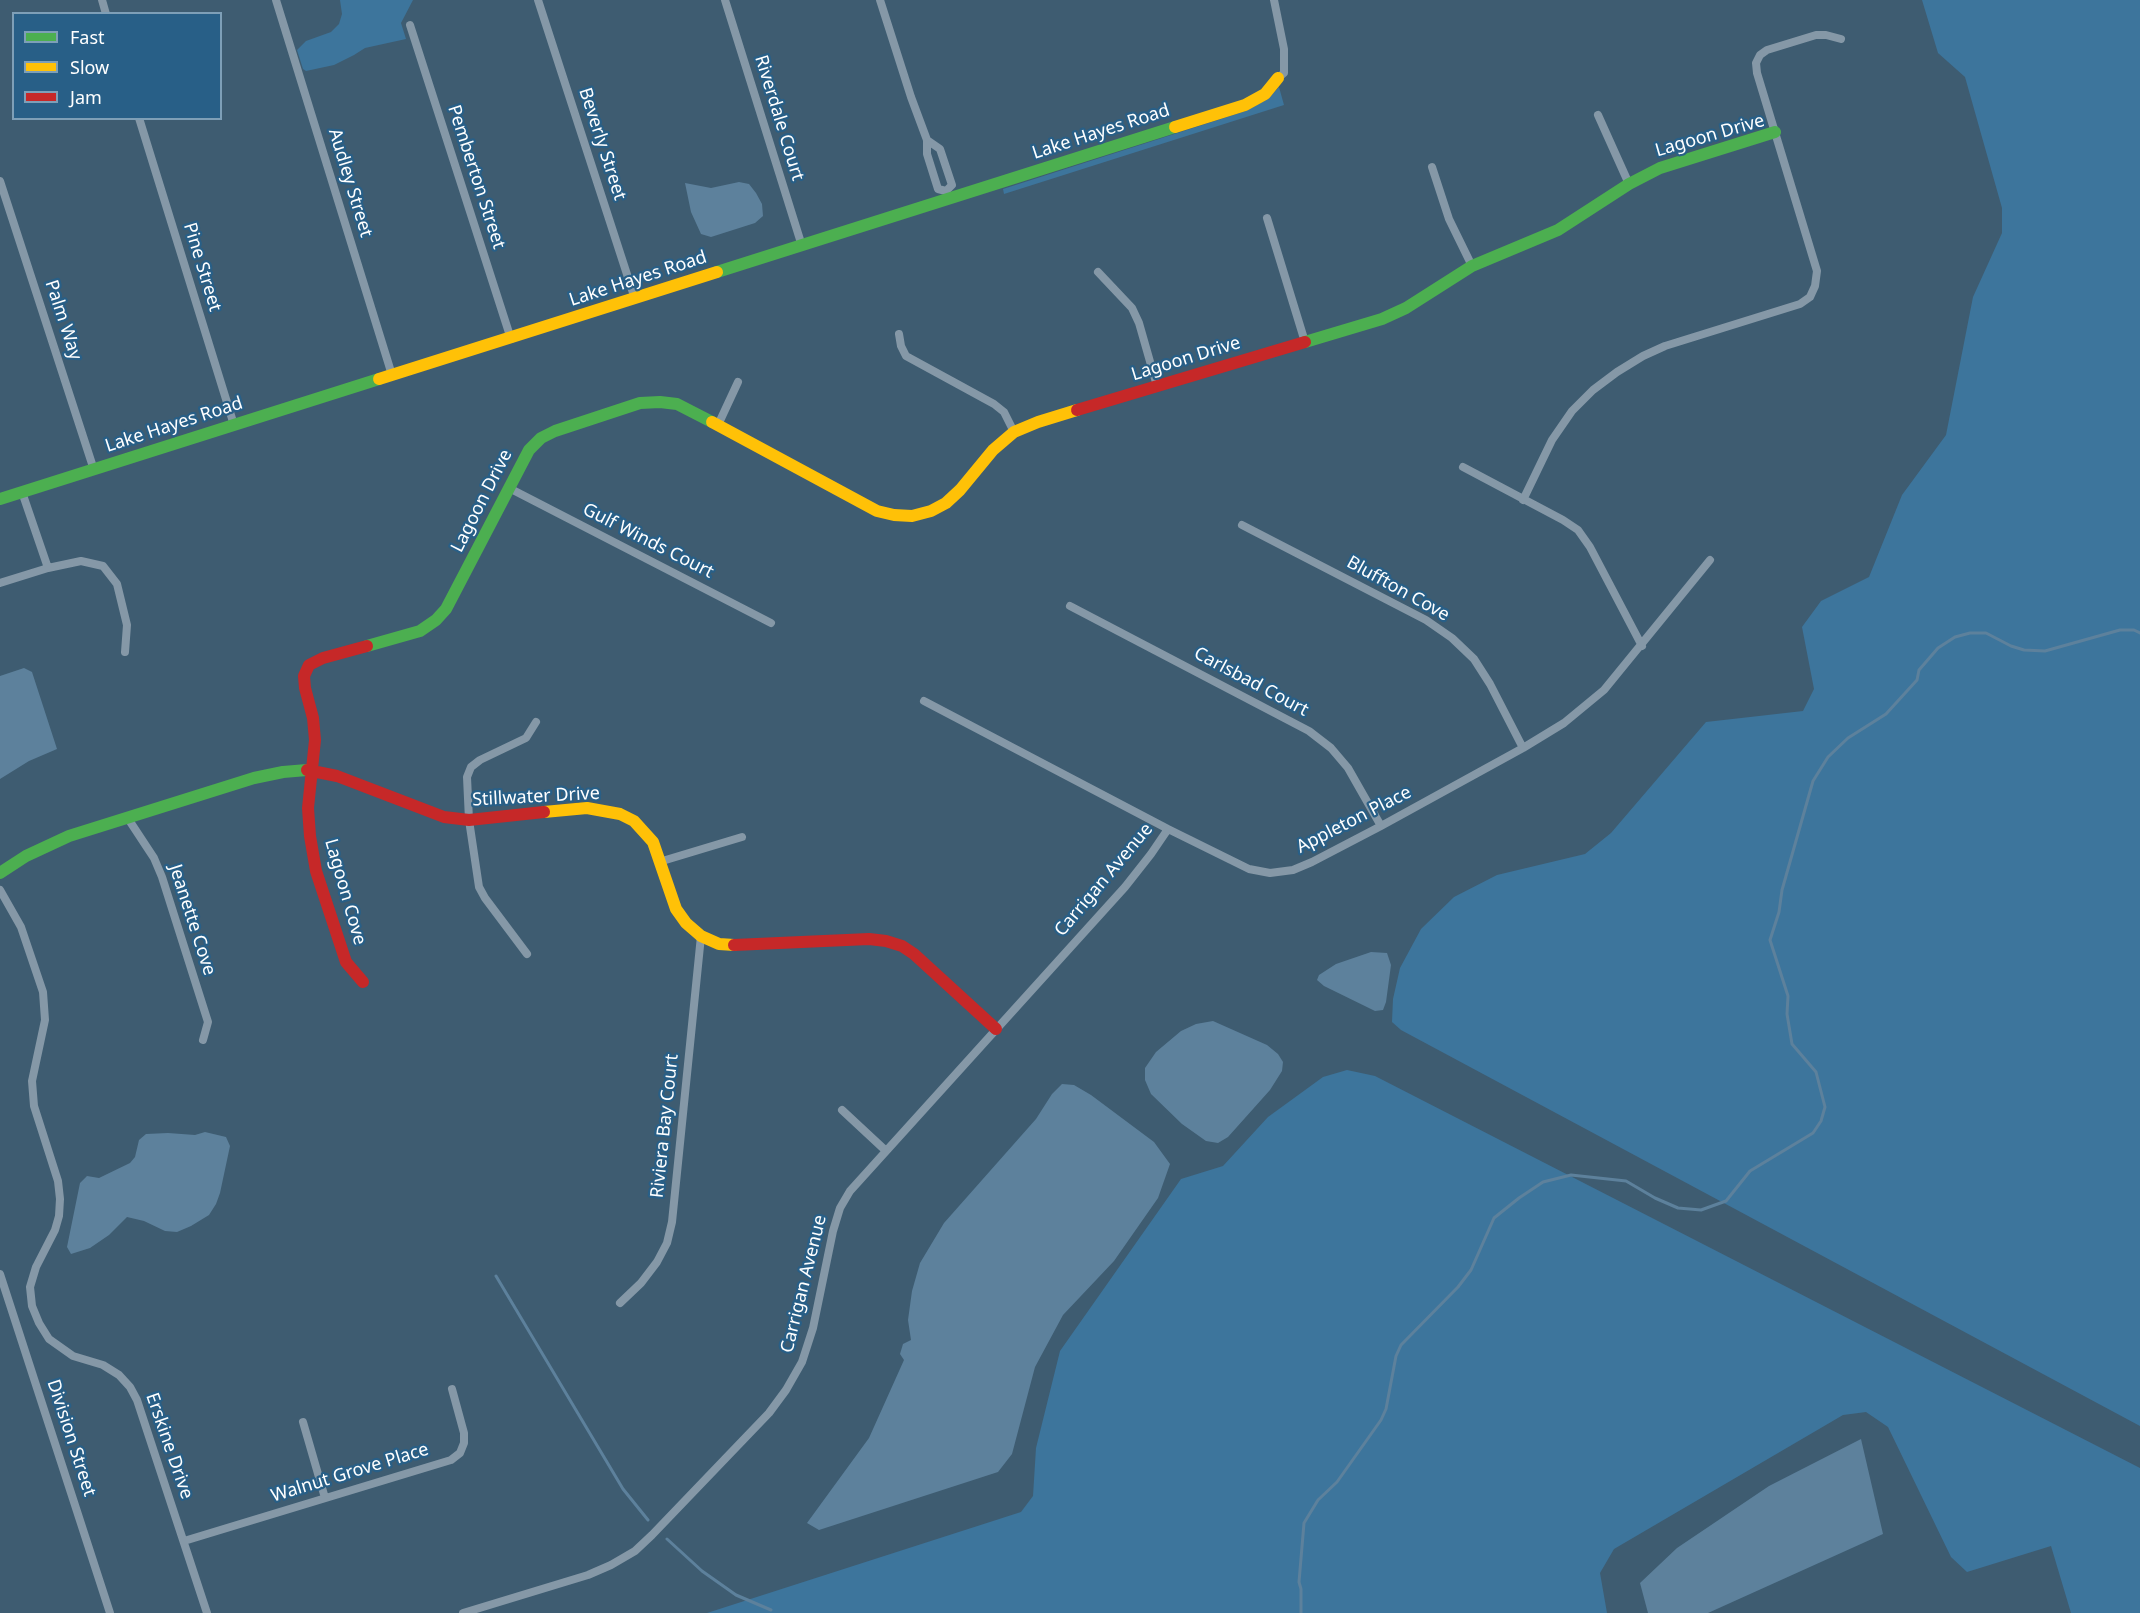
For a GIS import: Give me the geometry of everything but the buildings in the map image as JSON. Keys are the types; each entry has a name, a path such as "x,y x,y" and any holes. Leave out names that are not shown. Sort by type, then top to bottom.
{"street":[{"name":"Audley Street","path":"276,0 392,375"},
{"name":"Beverly Street","path":"538,0 635,299"},
{"name":"Riverdale Court","path":"725,0 802,246"},
{"path":"880,0 927,140 927,154 938,189 947,195 952,185 940,149 927,140"},
{"path":"1275,0 1284,49 1284,73 1278,78"},
{"name":"Pemberton Street","path":"410,25 511,339"},
{"path":"1775,132 1757,73 1756,63 1761,55 1767,50 1816,35 1841,39"},
{"name":"Lake Hayes Road","path":"0,499 802,246 947,195 1245,105 1265,93 1278,78"},
{"path":"1598,115 1629,184"},
{"name":"Pine Street","path":"140,120 234,425"},
{"name":"Lagoon Drive","path":"313,770 315,740 313,718 304,676 309,665 323,658 420,631 436,620 446,609 529,450 541,438 555,431 640,403 678,404 877,511 912,516 931,511 946,503 960,490 993,450 1014,432 1038,422 1382,319 1406,308 1472,266 1558,230 1629,184 1660,168 1775,132 1816,271 1815,286 1810,297 1800,304 1665,345 1617,372 1593,390 1572,411 1552,440 1522,500"},
{"path":"1432,167 1449,219 1472,266"},
{"name":"Palm Way","path":"0,181 94,470"},
{"path":"1267,218 1305,342"},
{"path":"1098,272 1132,308 1139,323 1157,386"},
{"path":"899,334 906,356 994,404 1004,412 1014,432"},
{"path":"718,425 738,382"},
{"path":"1463,467 1578,530 1590,548 1642,646"},
{"name":"Gulf Winds Court","path":"509,488 771,623"},
{"path":"22,492 48,568"},
{"name":"Bluffton Cove","path":"1242,525 1426,620 1452,638 1474,659 1490,684 1523,748"},
{"name":"Appleton Place","path":"924,701 1168,829 1249,868 1270,873 1293,870 1381,826 1564,723 1604,690 1710,560"},
{"path":"0,584 48,568 81,561 103,566 117,584 127,625 125,652"},
{"name":"Carlsbad Court","path":"1070,606 1309,731 1331,748 1348,768 1381,826"},
{"path":"527,954 485,898 480,886 469,820 467,777 471,767 480,760 526,738 536,722"},
{"name":"Stillwater Drive","path":"0,873 47,845 254,778 283,772 313,770 337,776 444,817 469,820 587,808 605,810 627,818 643,829 652,842 676,909 686,923 701,936 719,944 740,946 869,939 902,946 914,954 996,1029"},
{"name":"Lagoon Cove","path":"313,770 308,808 316,871 346,962 363,982"},
{"name":"Jeanette Cove","path":"127,818 154,858 162,877 208,1022 203,1040"},
{"name":"Carrigan Avenue","path":"463,1613 588,1575 635,1551 768,1413 786,1390 802,1362 813,1328 833,1231 840,1208 850,1191 1125,887 1168,829"},
{"path":"660,862 742,837"},
{"name":"Erskine Drive","path":"0,890 21,927 43,992 45,1020 32,1081 34,1106 58,1180 60,1199 55,1230 36,1268 30,1287 32,1306 49,1339 62,1350 73,1356 103,1365 119,1375 130,1387 137,1400 207,1613"},
{"name":"Riviera Bay Court","path":"620,1303 641,1283 657,1262 667,1244 672,1222 701,936"},
{"path":"842,1110 885,1150"},
{"name":"Division Street","path":"0,1274 110,1613"},
{"name":"Walnut Grove Place","path":"184,1541 451,1460 460,1453 464,1443 464,1433 452,1389"},
{"path":"303,1422 325,1498"}],"shaded area":[{"path":"340,0 413,0 401,23 406,39 365,48 334,65 306,71 303,69 297,50 306,41 331,32 339,24 342,14"},
{"path":"1922,0 2140,0 2140,1426 1401,1030 1392,1022 1393,999 1400,968 1421,929 1454,897 1497,875 1585,854 1611,833 1706,722 1803,711 1814,689 1802,627 1821,601 1869,577 1902,495 1946,435 1973,297 2002,233 2002,208 1965,77 1938,53"},
{"path":"1279,87 1284,105 1004,194 1003,189 1246,111 1268,99"},
{"path":"739,182 749,184 756,193 762,204 763,216 755,223 711,237 701,234 691,212 685,183 711,188"},
{"path":"24,668 32,672 57,749 29,761 0,779 0,676"},
{"path":"1371,952 1387,953 1391,965 1383,1010 1375,1011 1324,986 1317,980 1319,975 1336,964"},
{"path":"1213,1021 1267,1045 1278,1054 1283,1062 1282,1071 1270,1090 1228,1137 1218,1143 1206,1141 1182,1124 1151,1094 1145,1080 1145,1068 1156,1052 1181,1031 1196,1024"},
{"path":"1347,1070 1375,1076 2140,1468 2140,1613 2071,1613 2051,1546 1967,1572 1951,1557 1888,1427 1866,1412 1843,1415 1614,1549 1600,1573 1607,1613 707,1613 1021,1512 1033,1496 1036,1448 1060,1351 1181,1179 1223,1166 1268,1117 1323,1077"},
{"path":"1062,1084 1074,1085 1091,1095 1154,1142 1170,1164 1158,1198 1114,1261 1063,1315 1035,1367 1012,1454 998,1472 819,1530 807,1523 869,1438 904,1360 900,1354 903,1344 911,1340 908,1320 912,1291 920,1263 944,1223 1036,1119 1052,1094"},
{"path":"205,1132 226,1137 230,1146 220,1193 209,1215 177,1232 165,1231 144,1221 127,1217 109,1235 90,1248 71,1254 67,1247 80,1183 87,1176 99,1178 130,1163 135,1157 139,1140 146,1134 195,1135"},
{"path":"1861,1439 1883,1534 1708,1613 1648,1613 1640,1583 1677,1548 1769,1486"}],"waterway":[{"path":"1301,1613 1299,1582 1304,1523 1318,1500 1337,1482 1381,1420 1386,1409 1396,1356 1401,1345 1458,1287 1471,1270 1494,1218 1543,1182 1571,1175 1626,1181 1678,1208 1701,1210 1726,1201 1750,1171 1813,1133 1821,1121 1825,1107 1816,1072 1792,1044 1787,1014 1788,996 1770,940 1813,781 1828,757 1848,738 1886,714 1917,680 1919,670 1938,648 1955,637 1970,633 1986,633 2024,650 2045,651 2120,630 2134,630 2140,633"},
{"path":"496,1276 623,1489 648,1520"},
{"path":"667,1539 702,1571 736,1595 771,1610"}],"traffic: fast":[{"path":"717,272 1175,127"},
{"path":"1305,342 1382,319 1406,308 1472,266 1558,230 1629,184 1660,168 1775,132"},
{"path":"0,499 379,379"},
{"path":"367,646 420,631 436,620 446,609 529,450 541,438 555,431 640,403 677,404 712,422"},
{"path":"0,873 26,856 69,836 254,778 307,770"}],"traffic: slow":[{"path":"1175,127 1245,105 1265,94 1278,78"},
{"path":"379,379 717,272"},
{"path":"712,422 877,511 912,516 931,511 946,503 960,490 993,450 1014,432 1077,410"},
{"path":"544,812 587,808 620,814 634,821 653,842 676,909 686,923 701,936 719,944 734,945"}],"traffic: jam":[{"path":"1077,410 1305,342"},
{"path":"363,982 346,962 316,871 308,808 315,740 304,676 309,665 323,658 367,646"},
{"path":"307,770 337,776 444,817 469,820 544,812"},
{"path":"734,945 869,939 902,946 914,954 996,1029"}]}
